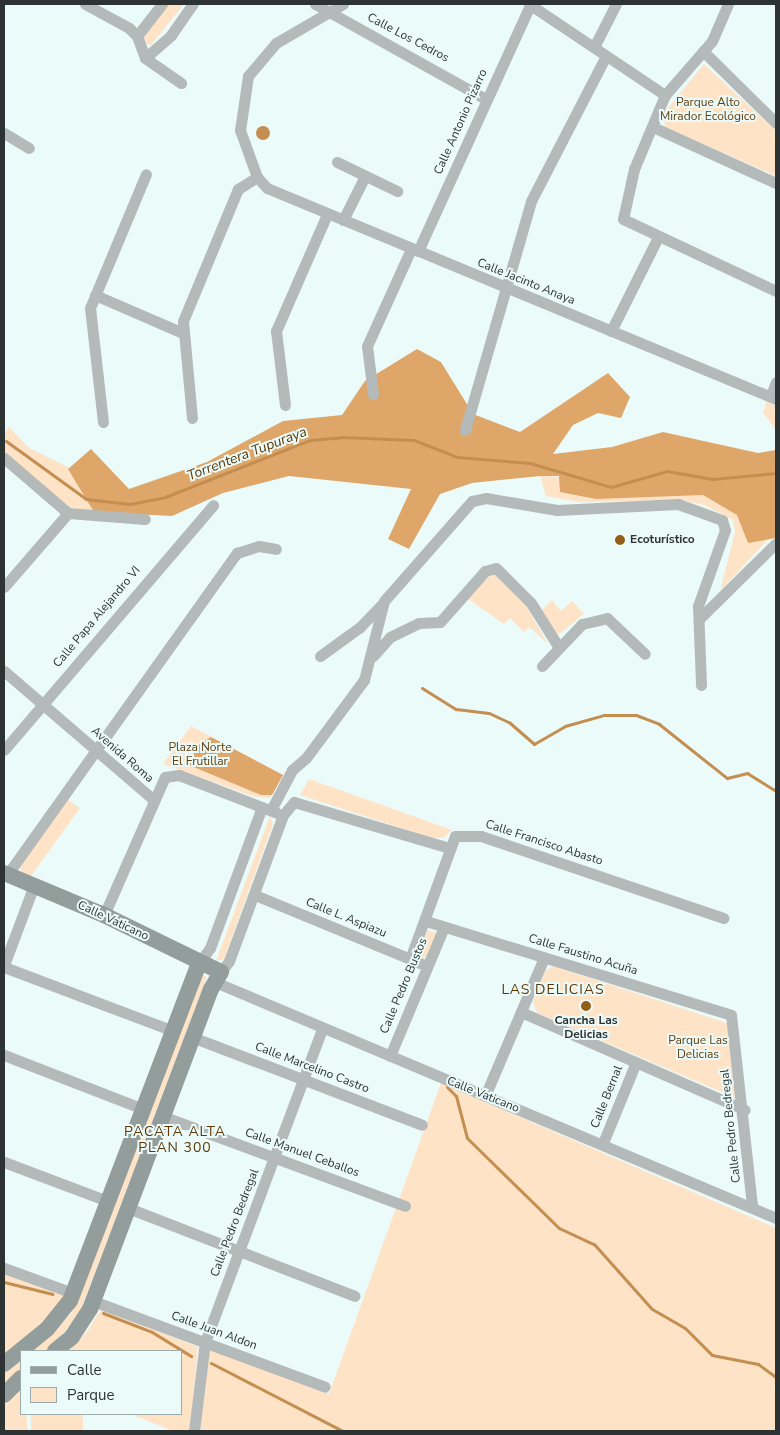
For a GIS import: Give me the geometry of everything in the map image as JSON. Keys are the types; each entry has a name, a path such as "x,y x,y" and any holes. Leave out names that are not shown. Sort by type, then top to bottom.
{"street":[{"path":"85,4 137,36 145,58 181,83"},
{"path":"137,36 162,4"},
{"path":"145,58 171,35 193,4"},
{"name":"Calle Los Cedros","path":"315,4 486,99"},
{"path":"192,418 183,321 238,189 257,177 240,130 248,76 276,42 326,11 343,4"},
{"path":"529,4 665,95"},
{"name":"Calle Antonio Pizarro","path":"373,394 367,346 486,99 529,4"},
{"path":"594,47 616,4"},
{"path":"728,4 703,51 665,95 634,169 623,219 776,291"},
{"path":"703,51 776,123"},
{"path":"465,430 502,288 531,201 606,56"},
{"path":"653,127 776,183"},
{"path":"4,133 29,148"},
{"path":"337,162 397,191"},
{"path":"103,422 90,308 146,174"},
{"path":"342,220 365,176"},
{"name":"Calle Jacinto Anaya","path":"257,177 267,188 327,214 502,288 774,397"},
{"path":"285,405 276,331 327,214"},
{"path":"611,331 658,237"},
{"path":"95,295 183,333"},
{"path":"774,397 776,382"},
{"path":"4,458 68,513 145,519"},
{"path":"320,656 360,627 460,518 472,501 486,498 557,510 678,504 722,520 725,530 698,606 701,685"},
{"name":"Calle Papa Alejandro VI","path":"4,750 213,505"},
{"path":"4,588 68,513"},
{"path":"698,619 776,543"},
{"path":"5,874 237,553 259,546 276,549"},
{"path":"372,657 390,637 419,623 440,622 486,571 496,568 531,602 558,646"},
{"path":"21,1350 47,1329 73,1293 199,963 210,948 267,809 292,770 352,699 372,657 384,602"},
{"path":"542,666 558,646 582,624 607,618 644,654"},
{"name":"Avenida Roma","path":"4,671 153,799 162,780 175,774 283,815"},
{"path":"104,915 153,799"},
{"path":"56,1350 72,1337 93,1301 192,1037 254,896 283,815 294,802 305,802 449,848"},
{"name":"Calle Francisco Abasto","path":"449,848 455,836 481,836 723,918"},
{"name":"Calle Pedro Bustos","path":"410,959 426,921 449,848"},
{"name":"Calle Vaticano","path":"5,874 104,915 199,963 218,977 322,1029 603,1143 776,1218"},
{"path":"34,885 5,960 173,1031"},
{"name":"Calle L. Aspiazu","path":"254,896 427,966"},
{"name":"Calle Faustino Acuña","path":"426,921 731,1015"},
{"name":"Calle Pedro Bustos","path":"390,1056 444,927"},
{"path":"484,1096 544,958"},
{"path":"521,1012 745,1110"},
{"name":"Calle Pedro Bedregal","path":"731,1015 745,1110 752,1206"},
{"name":"Calle Pedro Bedregal","path":"194,1431 205,1342 322,1029"},
{"name":"Calle Marcelino Castro","path":"192,1037 422,1125"},
{"path":"4,1055 143,1109"},
{"name":"Calle Bernal","path":"603,1143 636,1062"},
{"name":"Calle Manuel Ceballos","path":"162,1116 275,1156 404,1206"},
{"path":"4,1162 108,1201"},
{"path":"128,1208 355,1296"},
{"path":"4,1268 73,1293"},
{"name":"Calle Juan Aldon","path":"93,1301 325,1387"},
{"path":"4,1364 20,1351"},
{"path":"4,1395 20,1379"}],"green space":[{"path":"169,4 184,4 151,45 146,44 142,36"},
{"name":"Parque Alto Mirador Ecológico","path":"704,64 776,131 776,176 665,127 664,113"},
{"path":"417,349 441,362 473,414 520,432 608,373 630,397 621,418 598,413 573,425 553,454 612,447 663,432 758,453 776,450 776,538 748,543 737,515 703,495 596,499 560,492 559,476 540,476 472,483 440,494 409,549 388,539 411,489 289,476 223,493 172,516 94,512 68,469 91,449 129,489 207,462 283,421 342,415 365,381"},
{"path":"767,400 776,406 776,430 763,413"},
{"path":"9,427 29,448 78,472 94,512 68,507 4,453 4,434"},
{"path":"540,476 712,483 776,531 720,591 735,532 733,520 704,505 682,500 579,502 546,496"},
{"path":"495,575 526,605 547,643 529,627 524,632 510,618 504,624 468,599 486,578"},
{"path":"552,600 561,611 572,601 584,614 559,634 553,635 542,610"},
{"name":"Plaza Norte El Frutillar","path":"191,726 283,775 270,798 255,797 163,764"},
{"name":"Plaza Norte El Frutillar","path":"211,737 283,775 272,795 261,795 189,765 196,747"},
{"path":"309,779 452,830 443,838 432,838 300,795"},
{"path":"65,798 80,808 31,876 22,873 19,862"},
{"path":"270,816 273,824 224,959 216,961"},
{"path":"428,930 436,933 427,958 418,955"},
{"name":"Parque Las Delicias","path":"553,966 727,1023 738,1099 537,1013 533,1002 545,971"},
{"path":"199,974 207,977 79,1314 54,1345 46,1350 29,1350 71,1314"},
{"path":"441,1083 776,1228 776,1431 198,1431 207,1355 212,1350 329,1394"},
{"path":"4,1273 65,1295 61,1304 4,1357"},
{"path":"101,1309 198,1347 190,1431 173,1431 133,1415 182,1415 182,1350 68,1350 86,1333"},
{"path":"20,1357 20,1370 4,1386 4,1372"},
{"path":"20,1389 20,1415 26,1415 28,1431 4,1431 4,1406"},
{"path":"31,1415 83,1415 83,1431 31,1431"}],"shaded area":[{"path":"260,126 266,126 270,133 266,140 260,140 256,136 256,130"}],"waterway":[{"name":"Torrentera Tupuraya","path":"6,441 86,499 130,504 165,497 310,440 342,437 414,440 457,457 530,463 611,487 667,471 712,479 776,473"},
{"path":"422,688 456,709 489,713 510,723 534,744 565,726 604,715 636,715 659,724 727,778 747,773 776,791"},
{"path":"447,1087 456,1096 467,1138 559,1228 594,1244 652,1309 685,1328 712,1355 758,1364 776,1377"},
{"path":"4,1282 53,1294"},
{"path":"103,1313 152,1332 181,1350"},
{"path":"182,1350 191,1356"},
{"path":"211,1363 343,1431"}],"place":[{"name":"Ecoturístico","path":"620,540"},
{"name":"Cancha Las Delicias","path":"586,1006"}],"district":[{"name":"LAS DELICIAS","path":"553,990"},
{"name":"PACATA ALTA PLAN 300","path":"175,1140"}]}
